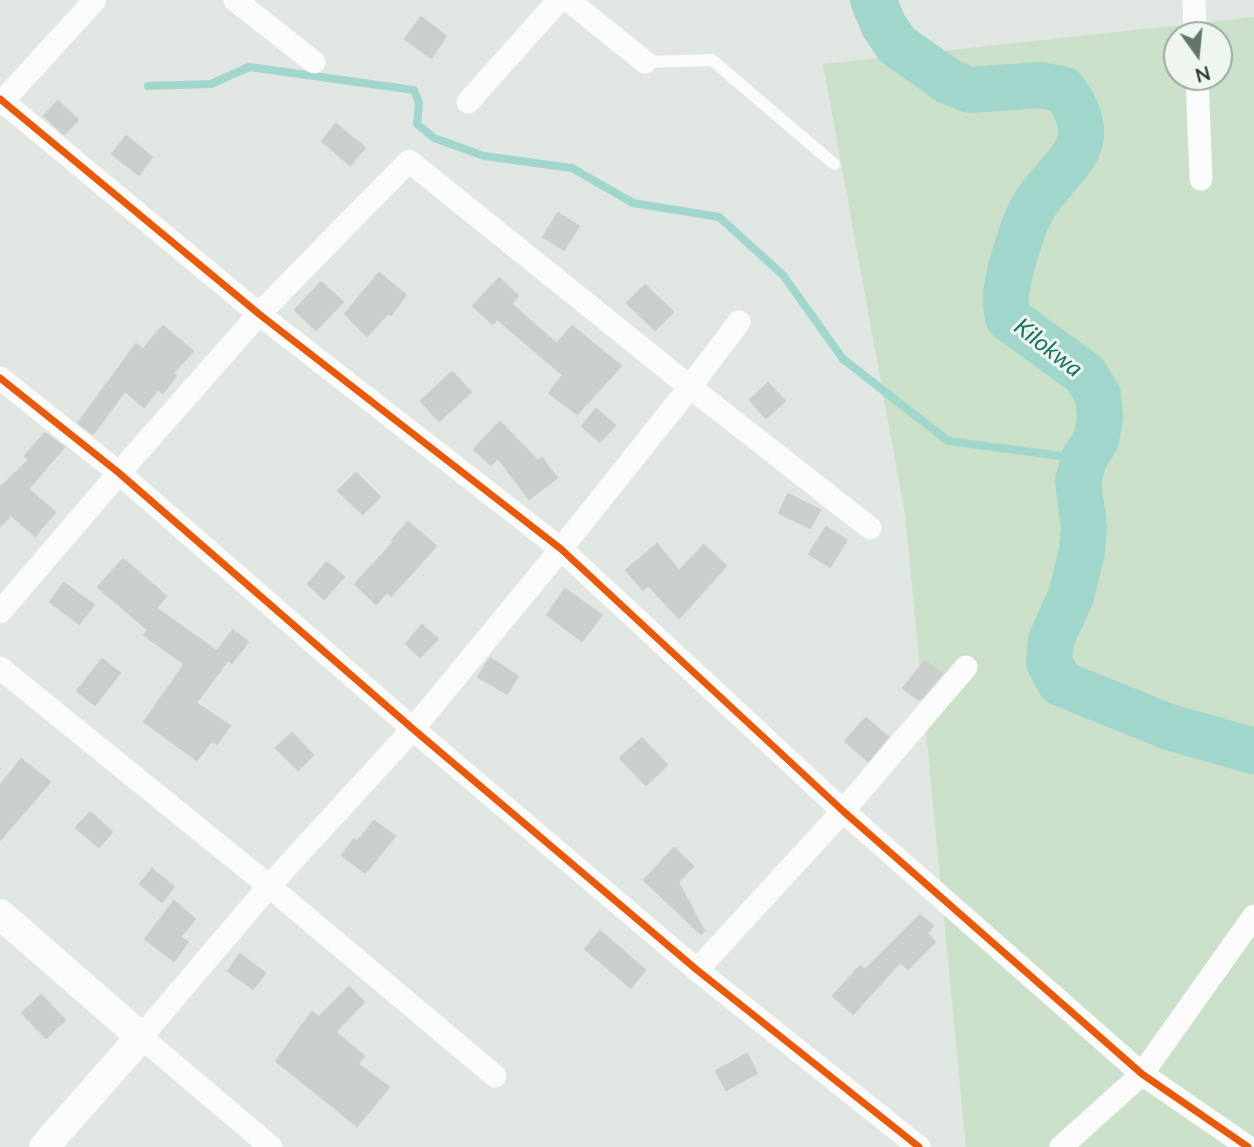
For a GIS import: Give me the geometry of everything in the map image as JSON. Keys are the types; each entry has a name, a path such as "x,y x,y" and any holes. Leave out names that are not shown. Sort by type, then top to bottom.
{"street":[{"path":"96,0 1,102 259,314 561,549 843,811 1142,1074 1248,1147"},
{"path":"235,0 314,62"},
{"path":"468,102 559,0"},
{"path":"568,0 645,62"},
{"path":"1194,0 1195,21"},
{"path":"1198,91 1201,179"},
{"path":"0,612 259,314 409,161 870,528"},
{"path":"44,1147 270,886 413,729 561,549 739,322"},
{"path":"0,378 119,473 413,729 697,970 919,1147"},
{"path":"697,970 843,811 966,667"},
{"path":"0,668 270,886 495,1076"},
{"path":"0,914 271,1147"},
{"path":"1061,1147 1142,1074 1254,916"}],"lane":[{"path":"645,62 712,60 834,164"}],"green space":[{"path":"1254,17 1254,1147 966,1147 905,514 823,64 1163,27 1163,91 1233,91 1233,21 1217,21"}],"building":[{"path":"421,17 446,36 431,58 405,39"},
{"path":"58,101 78,120 64,134 44,116"},
{"path":"336,124 365,148 350,165 322,141"},
{"path":"126,136 152,157 139,175 112,154"},
{"path":"558,213 579,226 564,250 543,237"},
{"path":"379,273 406,295 391,315 388,313 367,336 345,314"},
{"path":"499,278 518,296 511,304 557,344 572,326 621,366 577,414 549,393 563,375 497,319 493,324 473,306"},
{"path":"321,282 343,302 316,330 295,310"},
{"path":"645,285 673,312 655,330 627,303"},
{"path":"163,326 193,351 173,373 176,376 163,393 158,389 144,407 125,391 93,434 78,423 136,344 143,349"},
{"path":"452,372 471,392 439,421 421,401"},
{"path":"768,383 785,401 766,418 750,400"},
{"path":"596,409 615,425 600,442 582,426"},
{"path":"500,422 538,461 542,458 557,478 529,499 498,458 491,465 474,449"},
{"path":"45,433 64,447 28,489 55,512 35,536 11,515 0,526 0,488 29,460 25,456"},
{"path":"356,473 380,497 363,514 338,491"},
{"path":"788,494 820,510 810,528 779,513"},
{"path":"408,522 436,546 391,596 387,592 376,604 355,584 394,542 392,540"},
{"path":"826,527 847,540 830,567 809,554"},
{"path":"657,544 679,571 704,545 726,566 679,618 648,585 643,590 626,570"},
{"path":"123,559 166,596 156,608 225,657 217,651 233,630 248,642 232,663 228,660 196,703 230,726 217,744 212,741 197,760 144,722 184,665 144,635 148,630 98,587"},
{"path":"327,562 344,577 324,599 308,584"},
{"path":"64,583 94,605 79,624 50,602"},
{"path":"565,589 602,615 582,641 547,615"},
{"path":"422,625 438,639 420,657 406,644"},
{"path":"490,658 518,676 507,694 478,677"},
{"path":"102,659 120,673 95,705 77,691"},
{"path":"925,661 942,674 919,700 903,688"},
{"path":"866,718 888,737 868,761 845,741"},
{"path":"292,733 313,755 298,770 276,748"},
{"path":"642,738 667,765 646,785 620,758"},
{"path":"21,759 50,782 0,840 0,786"},
{"path":"90,812 112,832 99,847 76,828"},
{"path":"374,821 395,836 365,873 342,855 354,839 357,842"},
{"path":"674,848 693,866 678,882 704,931 701,934 644,880"},
{"path":"152,869 174,887 162,902 140,884"},
{"path":"174,901 195,919 180,937 188,942 174,961 145,939"},
{"path":"920,915 933,926 927,933 935,942 908,969 900,962 853,1014 833,996 860,966 865,970"},
{"path":"600,931 645,970 631,988 585,949"},
{"path":"240,954 265,973 253,989 228,971"},
{"path":"349,987 364,1002 335,1032 364,1056 358,1064 389,1087 357,1126 276,1061 312,1012 319,1017"},
{"path":"41,995 65,1020 46,1038 22,1013"},
{"path":"747,1054 757,1073 726,1090 716,1071"}],"waterway":[{"name":"Kilokwa","path":"873,0 884,26 897,45 948,81 970,90 1041,85 1064,90 1076,110 1081,127 1080,141 1074,154 1028,217 1012,265 1006,300 1008,318 1085,374 1098,395 1100,418 1096,440 1084,459 1078,481 1084,528 1082,551 1071,596 1051,640 1049,662 1060,683 1169,727 1254,751"},
{"path":"148,86 211,84 249,67 414,90 419,103 417,124 434,138 484,156 572,168 633,203 719,217 783,275 843,359 948,441 1084,459"}],"cycle path":[{"path":"0,99 259,314 561,549 843,811 1142,1074 1248,1147"},
{"path":"0,378 119,473 413,729 697,970 919,1147"}]}
